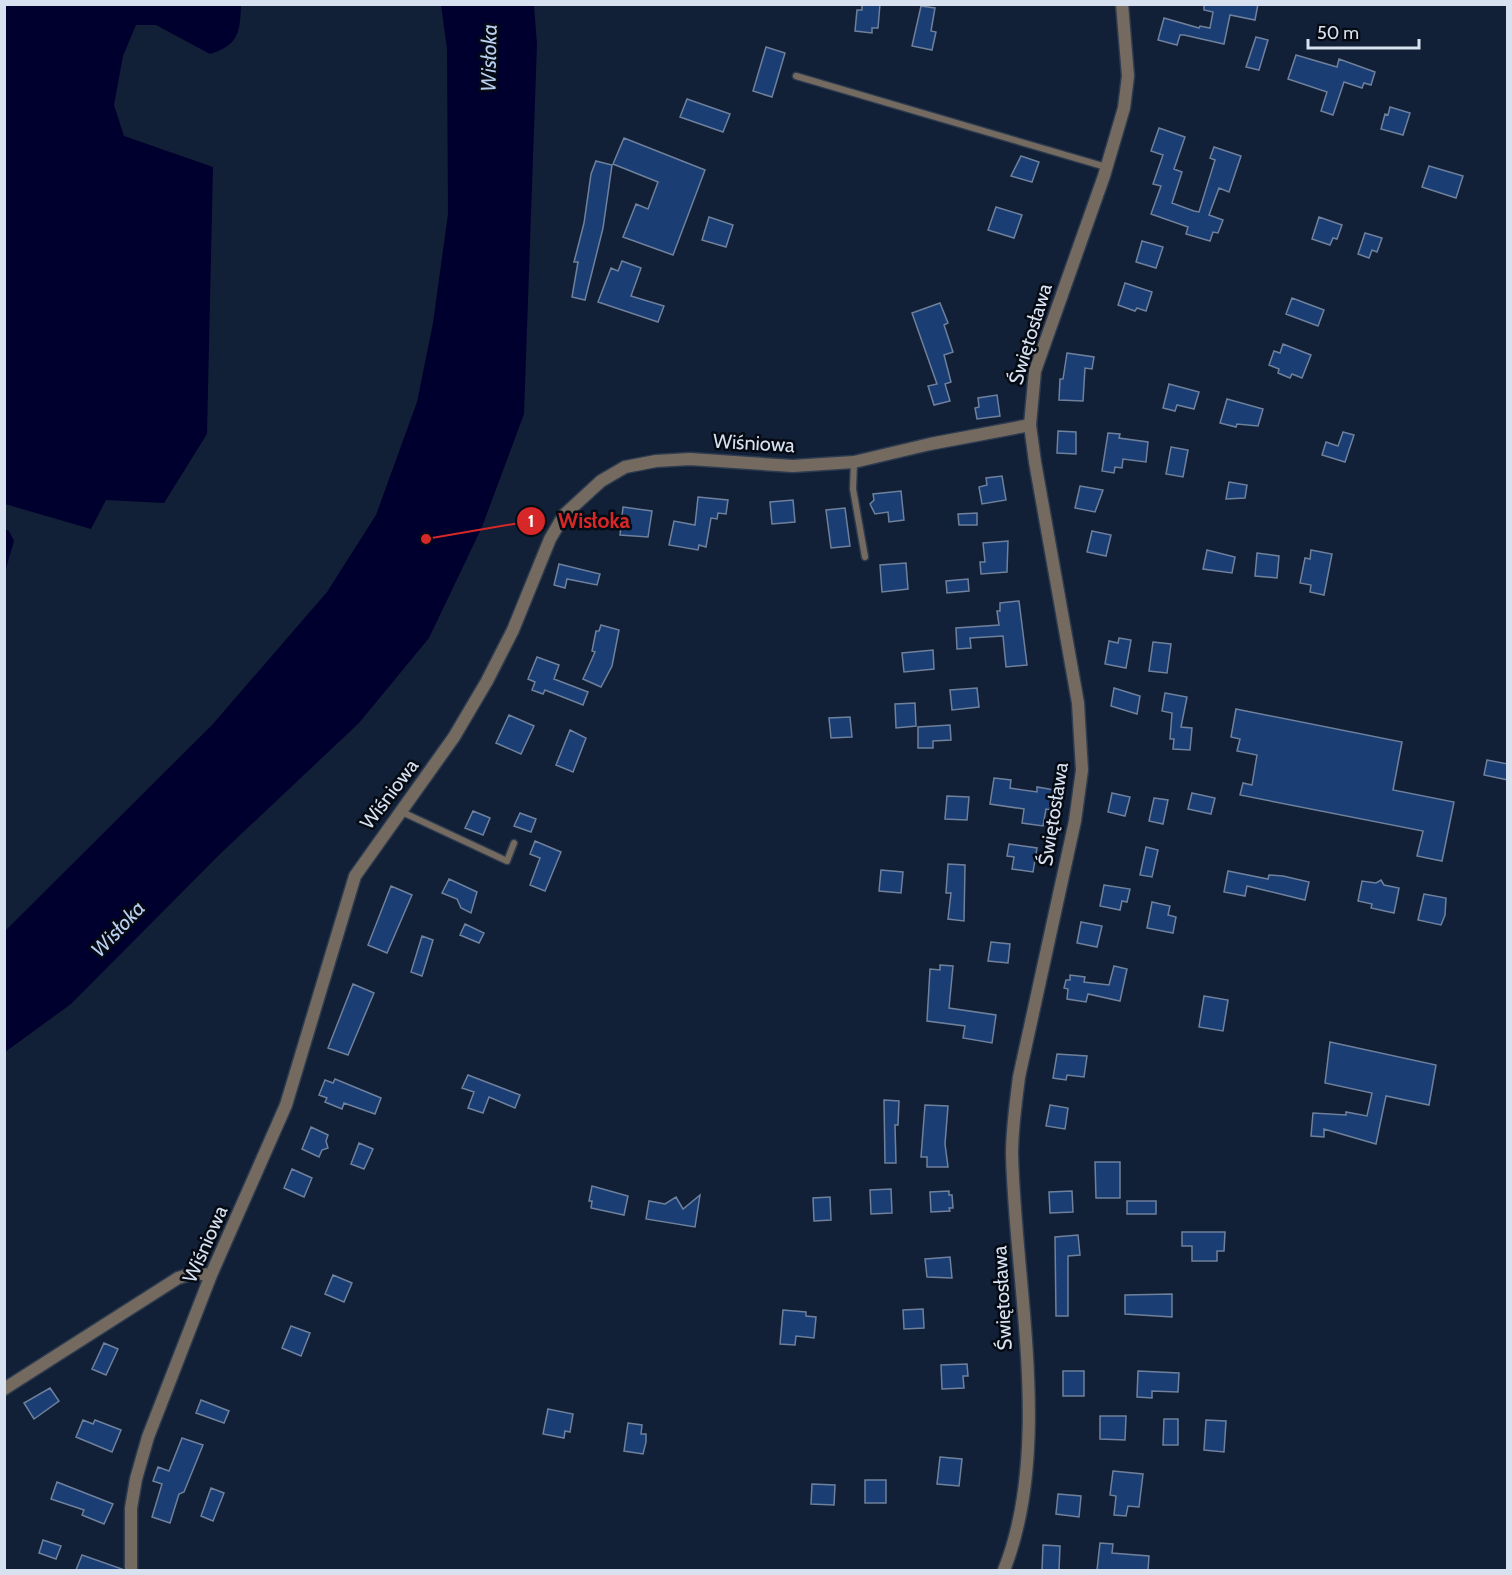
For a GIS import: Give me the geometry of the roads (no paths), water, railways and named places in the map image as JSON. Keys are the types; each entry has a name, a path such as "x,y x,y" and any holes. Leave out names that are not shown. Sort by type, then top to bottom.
{"street":[{"name":"Świętosława","path":"1004,1570 1020,1517 1025,1484 1027,1434 1026,1361 1012,1152 1016,1105 1025,1045 1076,821 1082,770 1078,703 1030,425 1030,398 1041,352 1107,168 1124,108 1128,76 1122,4"},
{"name":"Wiśniowa","path":"131,1570 131,1508 139,1465 169,1378 211,1275 286,1105 355,876 454,737 487,681 513,630 550,538 564,514 581,496 625,467 656,461 690,459 793,466 854,462 930,444 1030,425"},
{"path":"4,1389 178,1278 194,1273 211,1275"}],"lane":[{"path":"796,76 1107,168"},
{"path":"854,462 854,489 865,557"},
{"path":"402,812 507,861 514,843"}],"water":[{"path":"4,5 241,5 240,23 236,36 232,42 220,50 210,54 156,25 136,25 123,56 114,105 124,136 213,167 207,434 164,503 106,500 91,529 5,504"},
{"path":"441,5 534,5 537,44 524,414 482,527 429,638 359,723 220,854 71,1004 5,1052 5,931 212,725 327,592 376,515 417,402 433,323 448,214 447,49"},
{"path":"5,529 9,531 14,541 5,572"}],"place":[{"name":"Wisłoka","path":"426,539"}]}
